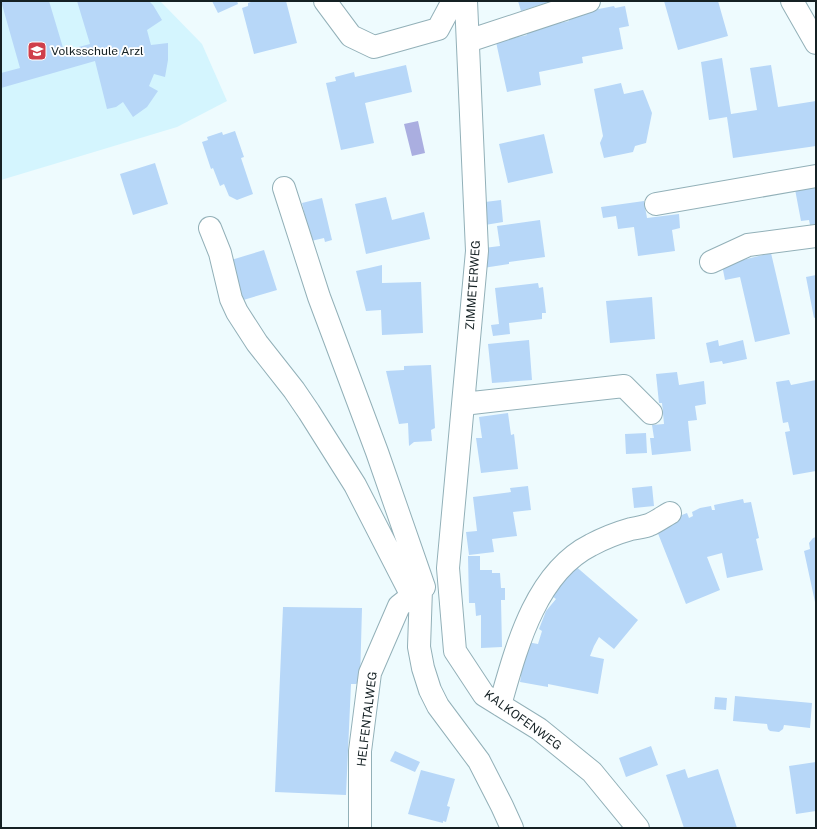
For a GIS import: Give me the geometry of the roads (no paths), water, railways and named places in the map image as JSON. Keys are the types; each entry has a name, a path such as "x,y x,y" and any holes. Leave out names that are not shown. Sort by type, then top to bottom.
{"street":[{"path":"325,1 351,36 374,47 438,29 453,1"},
{"name":"ZIMMETERWEG","path":"448,568 477,251 466,1"},
{"path":"468,41 589,1"},
{"path":"792,1 816,43"},
{"path":"656,204 816,176"},
{"path":"284,188 319,297 378,452 419,591 419,647 423,668 430,690 438,706 479,761 512,828"},
{"path":"210,228 220,253 231,299 237,312 257,343 306,407 419,591"},
{"path":"711,262 748,244 816,236"},
{"path":"463,404 624,386 650,413"},
{"path":"500,705 506,682 531,612 554,575 565,562 577,553 608,536 649,525 670,513"},
{"name":"HELFENTALWEG","path":"360,828 360,751 370,673 398,606 448,568"},
{"name":"KALKOFENWEG","path":"448,568 455,651 484,695 539,729 592,772 638,828"}],"water":[{"path":"418,121 425,153 412,156 404,124"}],"place":[{"name":"Volksschule Arzl","path":"37,51"}]}
